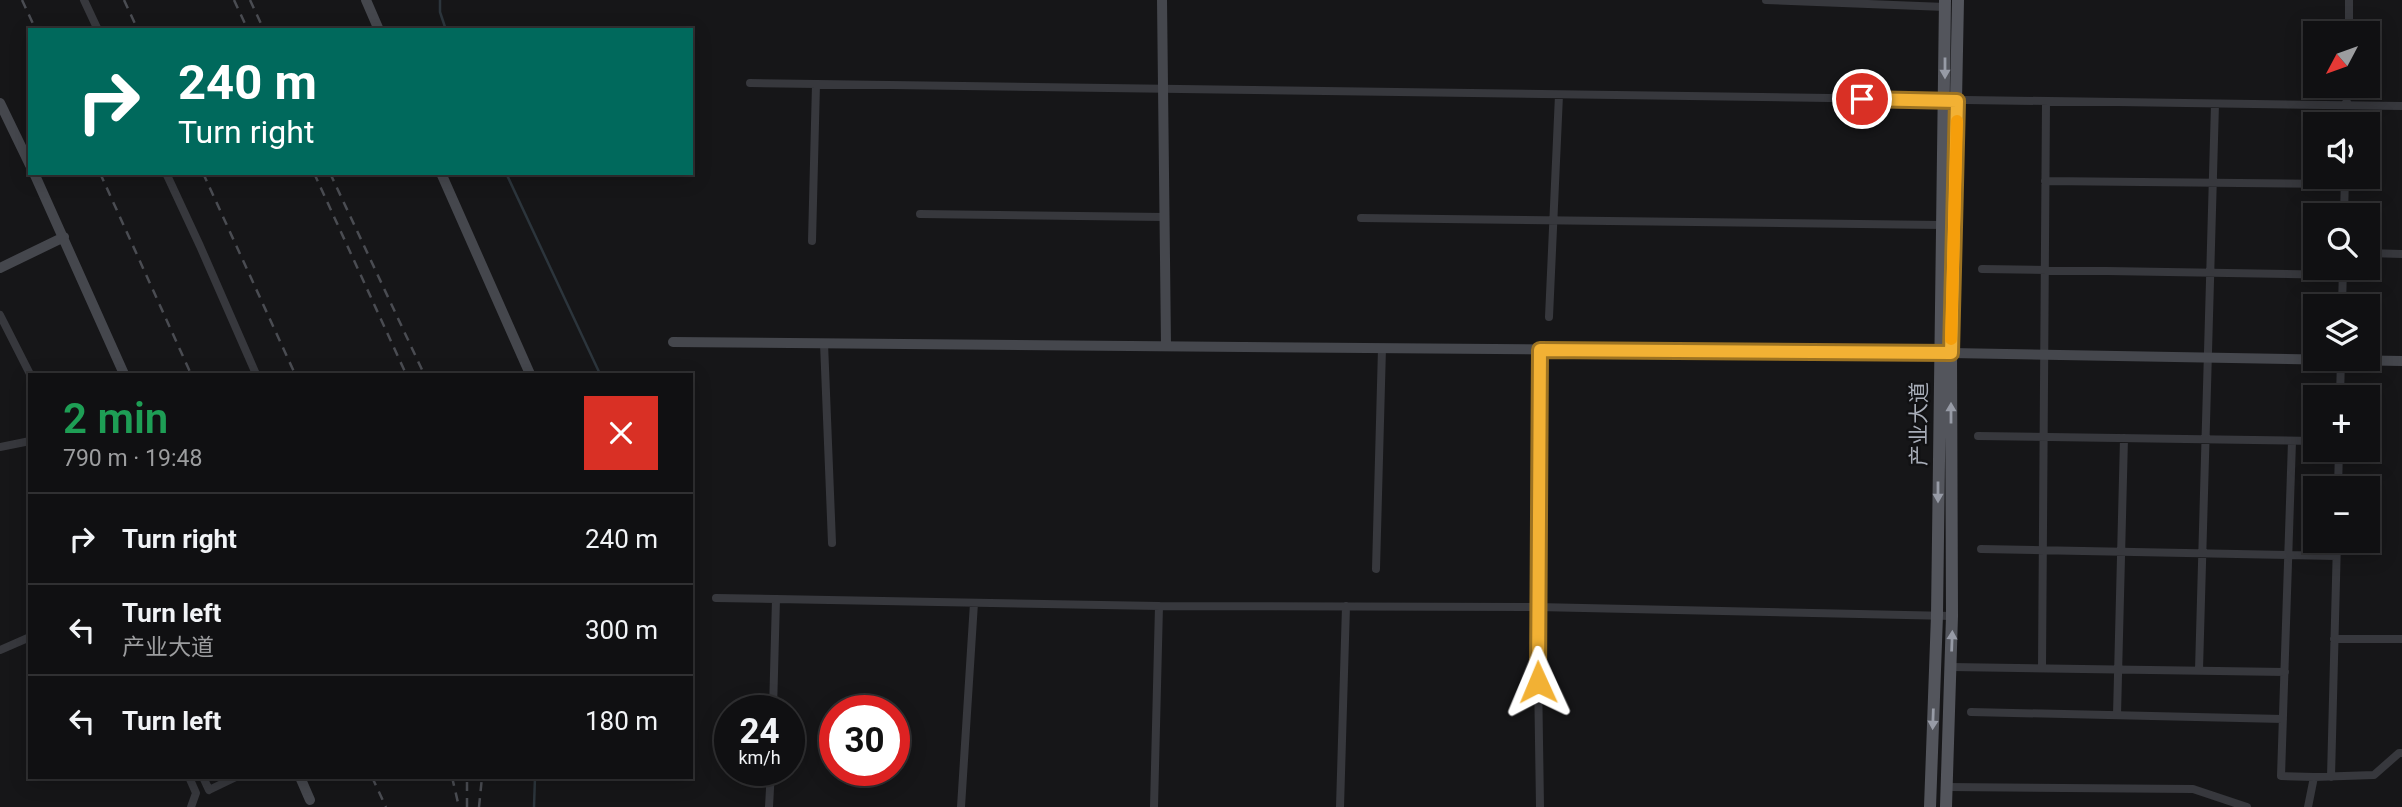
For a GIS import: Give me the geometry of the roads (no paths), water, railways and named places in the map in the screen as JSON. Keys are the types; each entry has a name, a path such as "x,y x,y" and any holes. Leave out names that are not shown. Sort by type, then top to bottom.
{"main road":[{"name":"产业大道","path":"1946,807 1952,616 1942,225 1958,0"},
{"name":"产业大道","path":"1930,807 1951,101 1945,4"}],"street":[{"path":"84,0 97,28"},
{"path":"366,0 378,28"},
{"path":"1162,0 1166,346"},
{"path":"1766,0 1945,4"},
{"path":"2348,21 2349,0"},
{"path":"750,83 2402,106"},
{"path":"812,242 816,84"},
{"path":"1549,317 1559,95"},
{"path":"2347,98 2347,112"},
{"path":"2042,668 2046,102"},
{"path":"0,103 28,161"},
{"path":"2199,670 2215,104"},
{"path":"35,175 124,373"},
{"path":"167,175 256,373"},
{"path":"442,175 530,373"},
{"path":"2045,181 2303,181"},
{"path":"920,214 1164,217"},
{"path":"1361,218 1942,225"},
{"path":"0,268 64,237"},
{"path":"2380,253 2402,254"},
{"path":"1982,270 2303,272"},
{"path":"0,315 29,373"},
{"path":"673,342 2303,359"},
{"path":"824,343 832,543"},
{"path":"1376,569 1382,348"},
{"path":"1540,350 1537,607 1540,807"},
{"path":"2380,360 2402,361"},
{"path":"1978,436 2303,441"},
{"path":"2116,715 2124,439"},
{"path":"0,447 28,441"},
{"path":"2292,441 2281,776 2374,775 2402,753"},
{"path":"1981,550 2336,556"},
{"path":"2332,776 2336,553"},
{"path":"716,598 1159,606 1537,607 1952,616"},
{"path":"773,695 776,599"},
{"path":"961,807 974,603"},
{"path":"1154,807 1159,606"},
{"path":"1340,807 1346,606"},
{"path":"0,650 28,638"},
{"path":"2334,639 2402,639"},
{"path":"1951,667 2285,671"},
{"path":"1971,712 2283,719"},
{"path":"2308,807 2314,777"},
{"path":"190,779 196,793 191,807"},
{"path":"205,779 209,790 232,779"},
{"path":"301,779 310,800"},
{"path":"769,807 770,786"},
{"path":"1947,787 2193,789 2247,807"}],"waterway":[{"path":"440,0 440,12 445,28"},
{"path":"507,175 600,373"},
{"path":"534,807 535,779"}],"railway":[{"path":"22,0 35,28"},
{"path":"124,0 137,28"},
{"path":"234,0 247,28"},
{"path":"250,0 263,28"},
{"path":"101,175 191,373"},
{"path":"204,175 295,373"},
{"path":"315,175 406,373"},
{"path":"331,175 424,373"},
{"path":"373,779 386,807"},
{"path":"452,779 459,807"},
{"path":"467,779 467,807"},
{"path":"479,807 482,779"}]}
